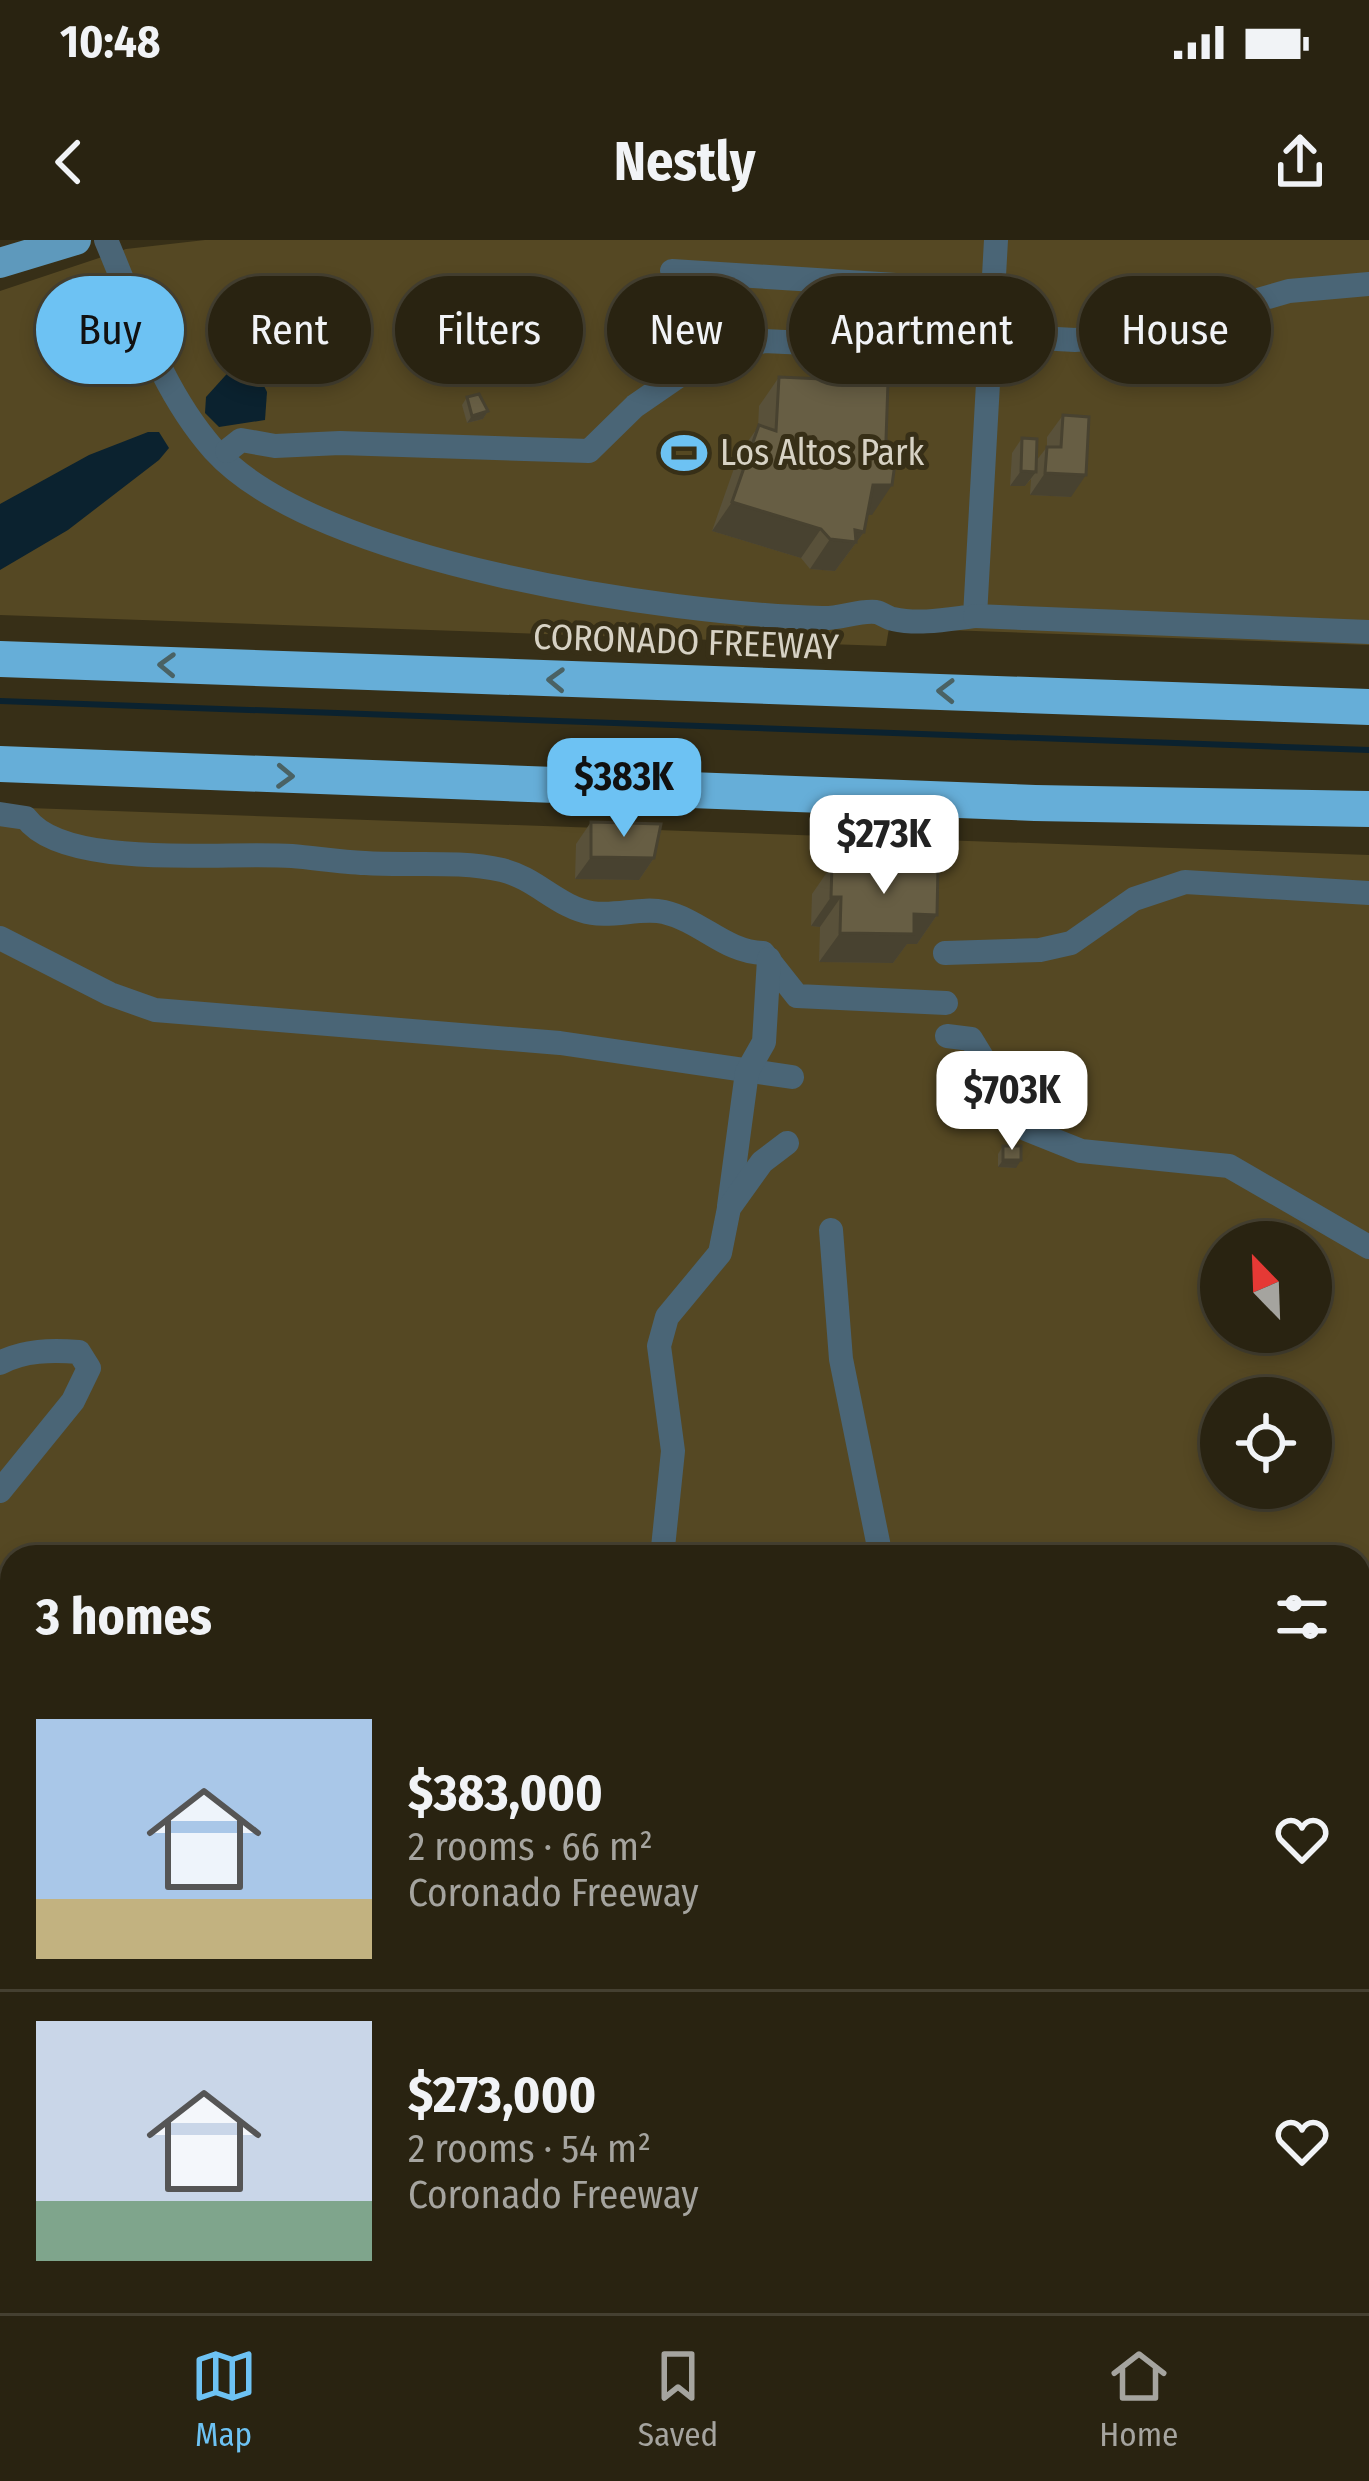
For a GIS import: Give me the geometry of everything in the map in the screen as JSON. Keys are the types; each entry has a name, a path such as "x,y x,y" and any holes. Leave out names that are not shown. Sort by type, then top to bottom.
{"highway":[{"name":"CORONADO FREEWAY","path":"0,659 1369,707"},
{"path":"1063,693 1369,683"},
{"path":"0,764 1035,802 1369,808"},
{"path":"1035,802 1369,824"}],"main road":[{"path":"0,263 76,240"}],"street":[{"path":"106,240 158,371 213,448 260,486 367,537 477,574 825,619 876,613 930,621 975,616 1369,632"},
{"path":"992,276 996,240"},
{"path":"673,271 789,278"},
{"path":"1055,336 1139,334 1289,291 1369,284"},
{"path":"227,451 242,440 275,446 589,452 635,406 709,356 764,341 789,342"},
{"path":"975,616 986,384"},
{"path":"0,814 26,818 37,832 73,846 105,850 507,871 551,892 569,908 594,914 659,910 691,921 737,952 763,953 797,996 946,1003"},
{"path":"945,953 1040,950 1071,943 1134,899 1185,882 1369,892"},
{"path":"0,938 110,994 155,1010 560,1043 792,1076"},
{"path":"663,1545 674,1451 658,1346 667,1317 720,1253 747,1072 764,1042 769,959"},
{"path":"947,1036 971,1040 1026,1129 1081,1151 1228,1166 1369,1247"},
{"path":"729,1208 762,1162 787,1143"},
{"path":"831,1230 841,1359 881,1545"},
{"path":"0,1364 25,1353 70,1351 79,1352 89,1367 73,1401 0,1491"}],"shaded area":[{"name":"Los Altos Park","path":"205,240 1369,240 1369,645 889,628 886,646 0,615 0,291 36,279 36,384 184,384 184,276 45,276 126,249"},
{"path":"0,807 1369,855 1369,1545 0,1545"}],"water":[{"path":"218,384 263,384 265,420 219,427 205,413 206,397"},
{"path":"159,432 169,448 159,460 68,530 0,570 0,504 89,455"}],"building":[{"path":"779,377 789,377 789,384 888,384 886,440 897,449 892,485 873,485 864,532 855,530 856,542 830,539 821,529 732,502 759,425 776,431"},
{"path":"479,394 488,411 472,416 467,397"},
{"path":"1063,415 1089,417 1086,475 1045,473 1047,447 1061,447"},
{"path":"1022,438 1037,439 1036,472 1021,471"},
{"path":"591,822 661,824 654,858 591,857"},
{"path":"832,865 938,867 937,915 914,914 914,934 840,933 841,897 831,897"},
{"path":"1003,1146 1021,1146 1021,1160 1003,1160"}],"waterway":[{"path":"0,701 1369,750"}],"place":[{"name":"Los Altos Park","path":"684,453"}]}
